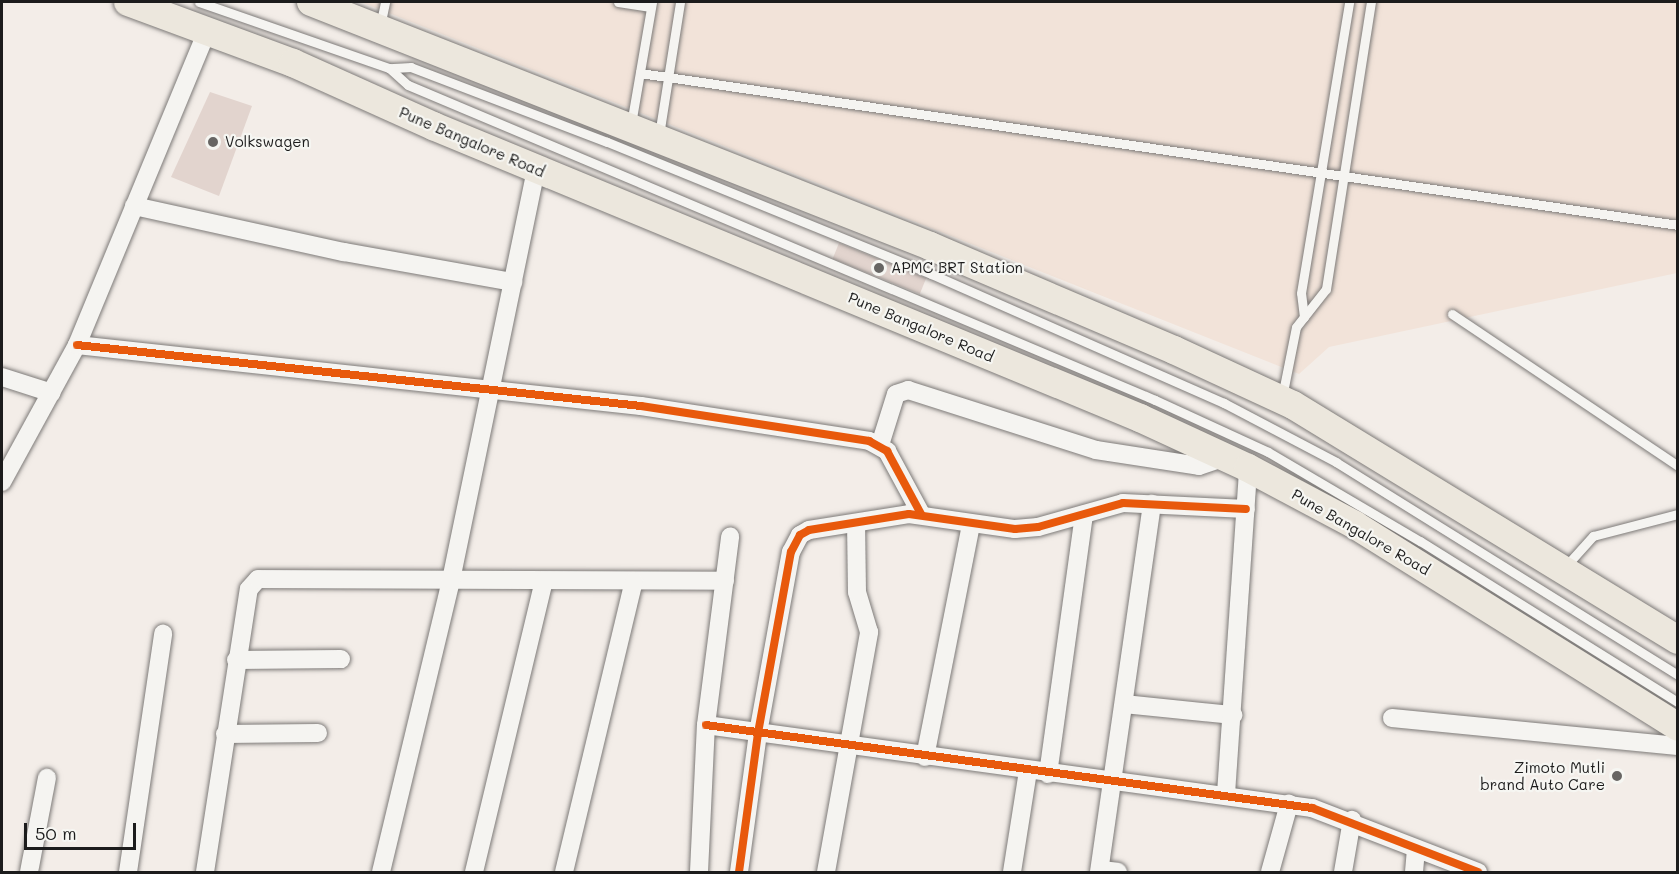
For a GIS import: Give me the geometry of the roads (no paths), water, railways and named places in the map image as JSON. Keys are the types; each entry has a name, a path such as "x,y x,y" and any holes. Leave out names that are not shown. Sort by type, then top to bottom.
{"main road":[{"name":"Pune Bangalore Road","path":"128,2 293,63 536,168 1140,418 1237,462 1355,525 1677,727"},
{"path":"311,2 382,15 629,139 950,255 1282,400 1563,568 1677,640"}],"street":[{"path":"2,482 76,345 207,31"},
{"path":"381,873 451,580 536,168"},
{"path":"134,206 344,252 513,282"},
{"path":"76,345 641,406 880,445 896,464 921,514"},
{"path":"2,377 52,393"},
{"path":"880,445 896,394 908,390 1096,450 1199,466 1237,462 1246,509 1226,794"},
{"path":"739,873 758,733 795,542 809,530 921,514 971,524 1038,527 1122,503 1246,509"},
{"path":"1118,873 1099,871 1152,504"},
{"path":"1048,774 1084,514"},
{"path":"826,873 870,632 857,592 856,523"},
{"path":"926,758 971,524"},
{"path":"699,873 706,725 730,537"},
{"path":"205,873 236,660 249,589 258,579 725,582"},
{"path":"474,873 544,581"},
{"path":"564,873 634,581"},
{"path":"128,873 163,634"},
{"path":"236,660 341,659"},
{"path":"1124,704 1233,715"},
{"path":"1392,718 1677,746"},
{"path":"706,725 926,758 1112,783 1226,794 1289,804 1352,820 1416,850 1478,873"},
{"path":"225,734 318,733"},
{"path":"1012,873 1028,771"},
{"path":"29,873 47,778"},
{"path":"1270,873 1289,804"},
{"path":"1343,873 1352,820"},
{"path":"1414,873 1416,850"}],"lane":[{"path":"199,2 370,60 389,68 408,85 1155,400 1268,452 1420,541 1677,702"},
{"path":"389,68 411,67 629,139 651,4 618,2"},
{"path":"680,2 656,149 1278,429 1677,675"},
{"path":"1304,317 1301,293 1323,173 1348,2"},
{"path":"1282,400 1293,336 1304,317 1326,289 1371,2"},
{"path":"640,73 1677,225"},
{"path":"1452,314 1677,466"},
{"path":"1563,568 1593,536 1677,514"}],"place":[{"name":"Volkswagen","path":"213,142"},
{"name":"APMC BRT Station","path":"879,268"},
{"name":"Zimoto Mutli brand Auto Care","path":"1617,776"}]}
